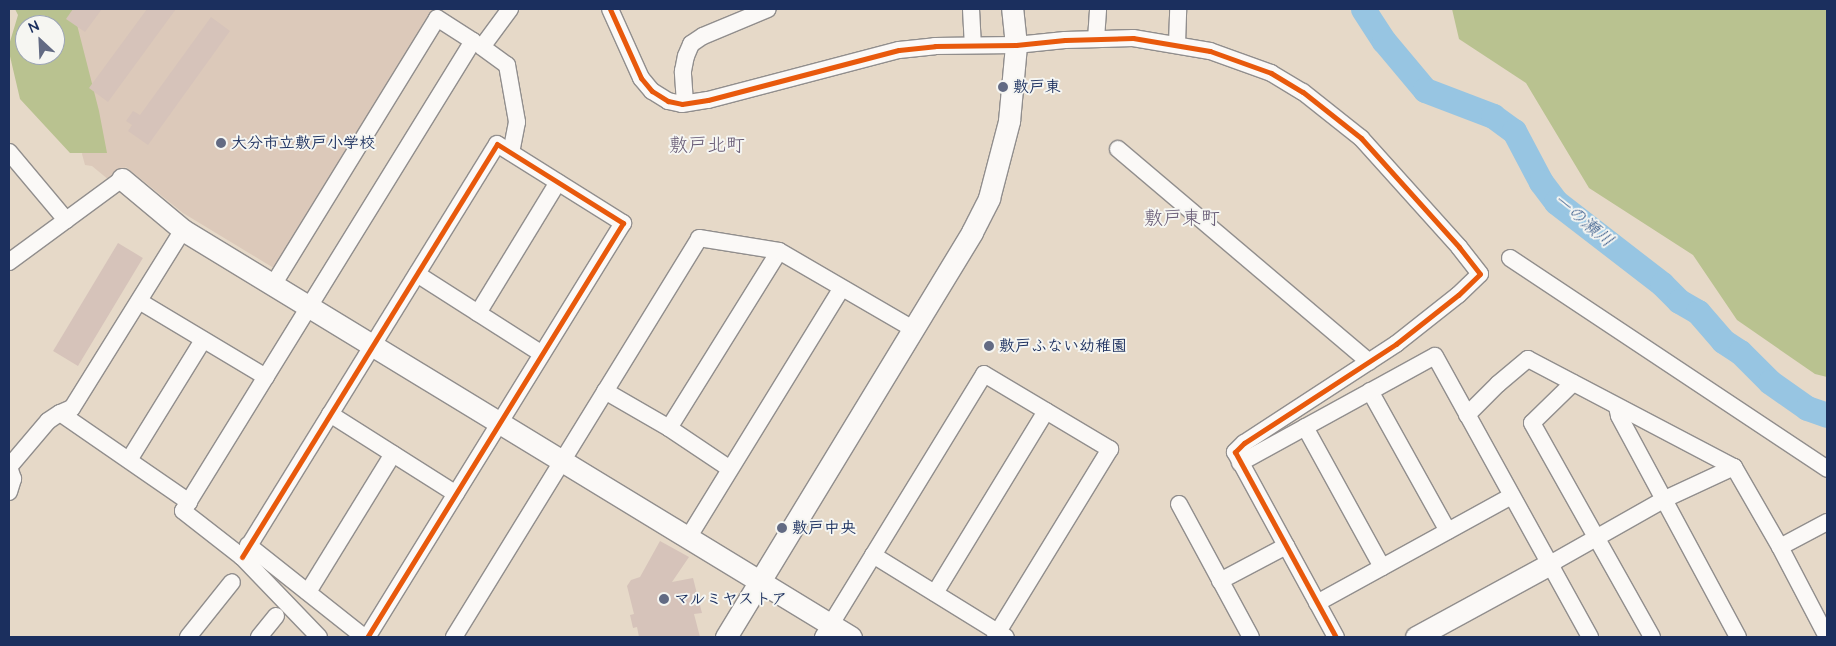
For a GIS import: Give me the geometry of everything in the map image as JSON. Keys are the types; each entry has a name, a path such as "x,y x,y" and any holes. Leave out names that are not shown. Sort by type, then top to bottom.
{"street":[{"path":"510,9 482,47 507,65 517,122 510,152"},
{"path":"610,9 641,78 652,92 668,101 685,103 755,89 899,50 1133,38 1210,51 1271,73 1303,92 1361,138 1459,247 1480,274 1424,323 1369,362 1244,443 1235,452 1336,637"},
{"path":"685,103 684,71 686,56 691,44 703,36 768,9"},
{"path":"972,9 974,45"},
{"path":"726,637 972,232 989,198 1010,121 1016,45 1012,9"},
{"path":"1096,39 1098,9"},
{"path":"1177,44 1178,9"},
{"path":"245,551 497,144 623,223 456,494 365,637 308,592 183,511 473,41 437,18 273,285"},
{"path":"1118,149 1369,362"},
{"path":"9,152 66,220"},
{"path":"9,262 122,179 183,230 760,582 827,631 852,637"},
{"path":"478,313 558,182"},
{"path":"9,492 13,479 9,467 48,421 60,412 72,408 183,230"},
{"path":"454,637 699,238 778,251 906,325"},
{"path":"668,428 778,251"},
{"path":"1510,258 1827,469"},
{"path":"417,274 542,354"},
{"path":"688,538 841,289"},
{"path":"138,301 266,377"},
{"path":"129,460 203,340"},
{"path":"1240,463 1435,356 1550,564 1583,635"},
{"path":"1467,415 1498,384 1528,359 1734,467 1780,547 1827,637"},
{"path":"827,631 873,555 984,374 1110,449 1000,636 873,555"},
{"path":"1573,383 1532,423 1652,637"},
{"path":"605,391 668,428 730,470"},
{"path":"1370,391 1448,531"},
{"path":"1617,407 1619,416 1738,637"},
{"path":"935,593 1046,411"},
{"path":"60,412 189,502"},
{"path":"330,414 456,494"},
{"path":"1305,427 1382,567"},
{"path":"308,592 393,454"},
{"path":"1416,637 1665,499 1734,467"},
{"path":"1317,603 1512,496"},
{"path":"1179,504 1251,637"},
{"path":"1780,547 1827,522"},
{"path":"1220,581 1286,546"},
{"path":"245,551 319,637"},
{"path":"188,637 232,582"},
{"path":"259,637 276,616"}],"shaded area":[{"name":"大分市立敷戸小学校","path":"60,9 438,9 277,270 183,213 126,167 109,180 92,166 85,165 82,154 87,131 65,32 65,15 61,15"}],"green space":[{"path":"15,9 73,9 99,111 107,153 70,153 20,99 9,45 15,25 15,65 65,65 65,15 18,15"},
{"path":"1452,9 1827,9 1827,377 1815,374 1737,320 1693,255 1589,188 1526,83 1459,39"}],"building":[{"path":"73,9 102,9 85,32 66,19"},
{"path":"147,9 176,9 108,102 89,88"},
{"path":"211,17 230,31 148,145 128,131 132,125 126,121 133,111 140,115"},
{"path":"118,243 143,258 78,366 53,351"},
{"name":"マルミヤストア","path":"660,541 689,557 672,582 693,578 702,613 694,614 700,637 639,637 637,627 633,628 630,615 634,614 627,586 631,580 640,577"}],"waterway":[{"name":"一の瀬川","path":"1363,9 1384,41 1425,90 1493,116 1514,131 1541,182 1556,202 1662,284 1679,301 1698,312 1723,341 1740,352 1770,382 1807,408 1827,415"}],"cycle path":[{"path":"610,9 641,78 652,91 668,101 682,104 708,100 899,50 935,46 1016,45 1065,40 1133,38 1210,51 1271,73 1303,92 1361,138 1459,247 1480,274 1458,295 1396,344 1244,443 1235,452 1336,637"},
{"path":"242,557 497,144 623,223 367,637"}],"place":[{"name":"敷戸東","path":"1003,87"},
{"name":"大分市立敷戸小学校","path":"221,143"},
{"name":"敷戸ふない幼稚園","path":"989,346"},
{"name":"敷戸中央","path":"782,528"},
{"name":"マルミヤストア","path":"664,599"}],"district":[{"name":"敷戸北町","path":"707,146"},
{"name":"敷戸東町","path":"1182,219"}]}
